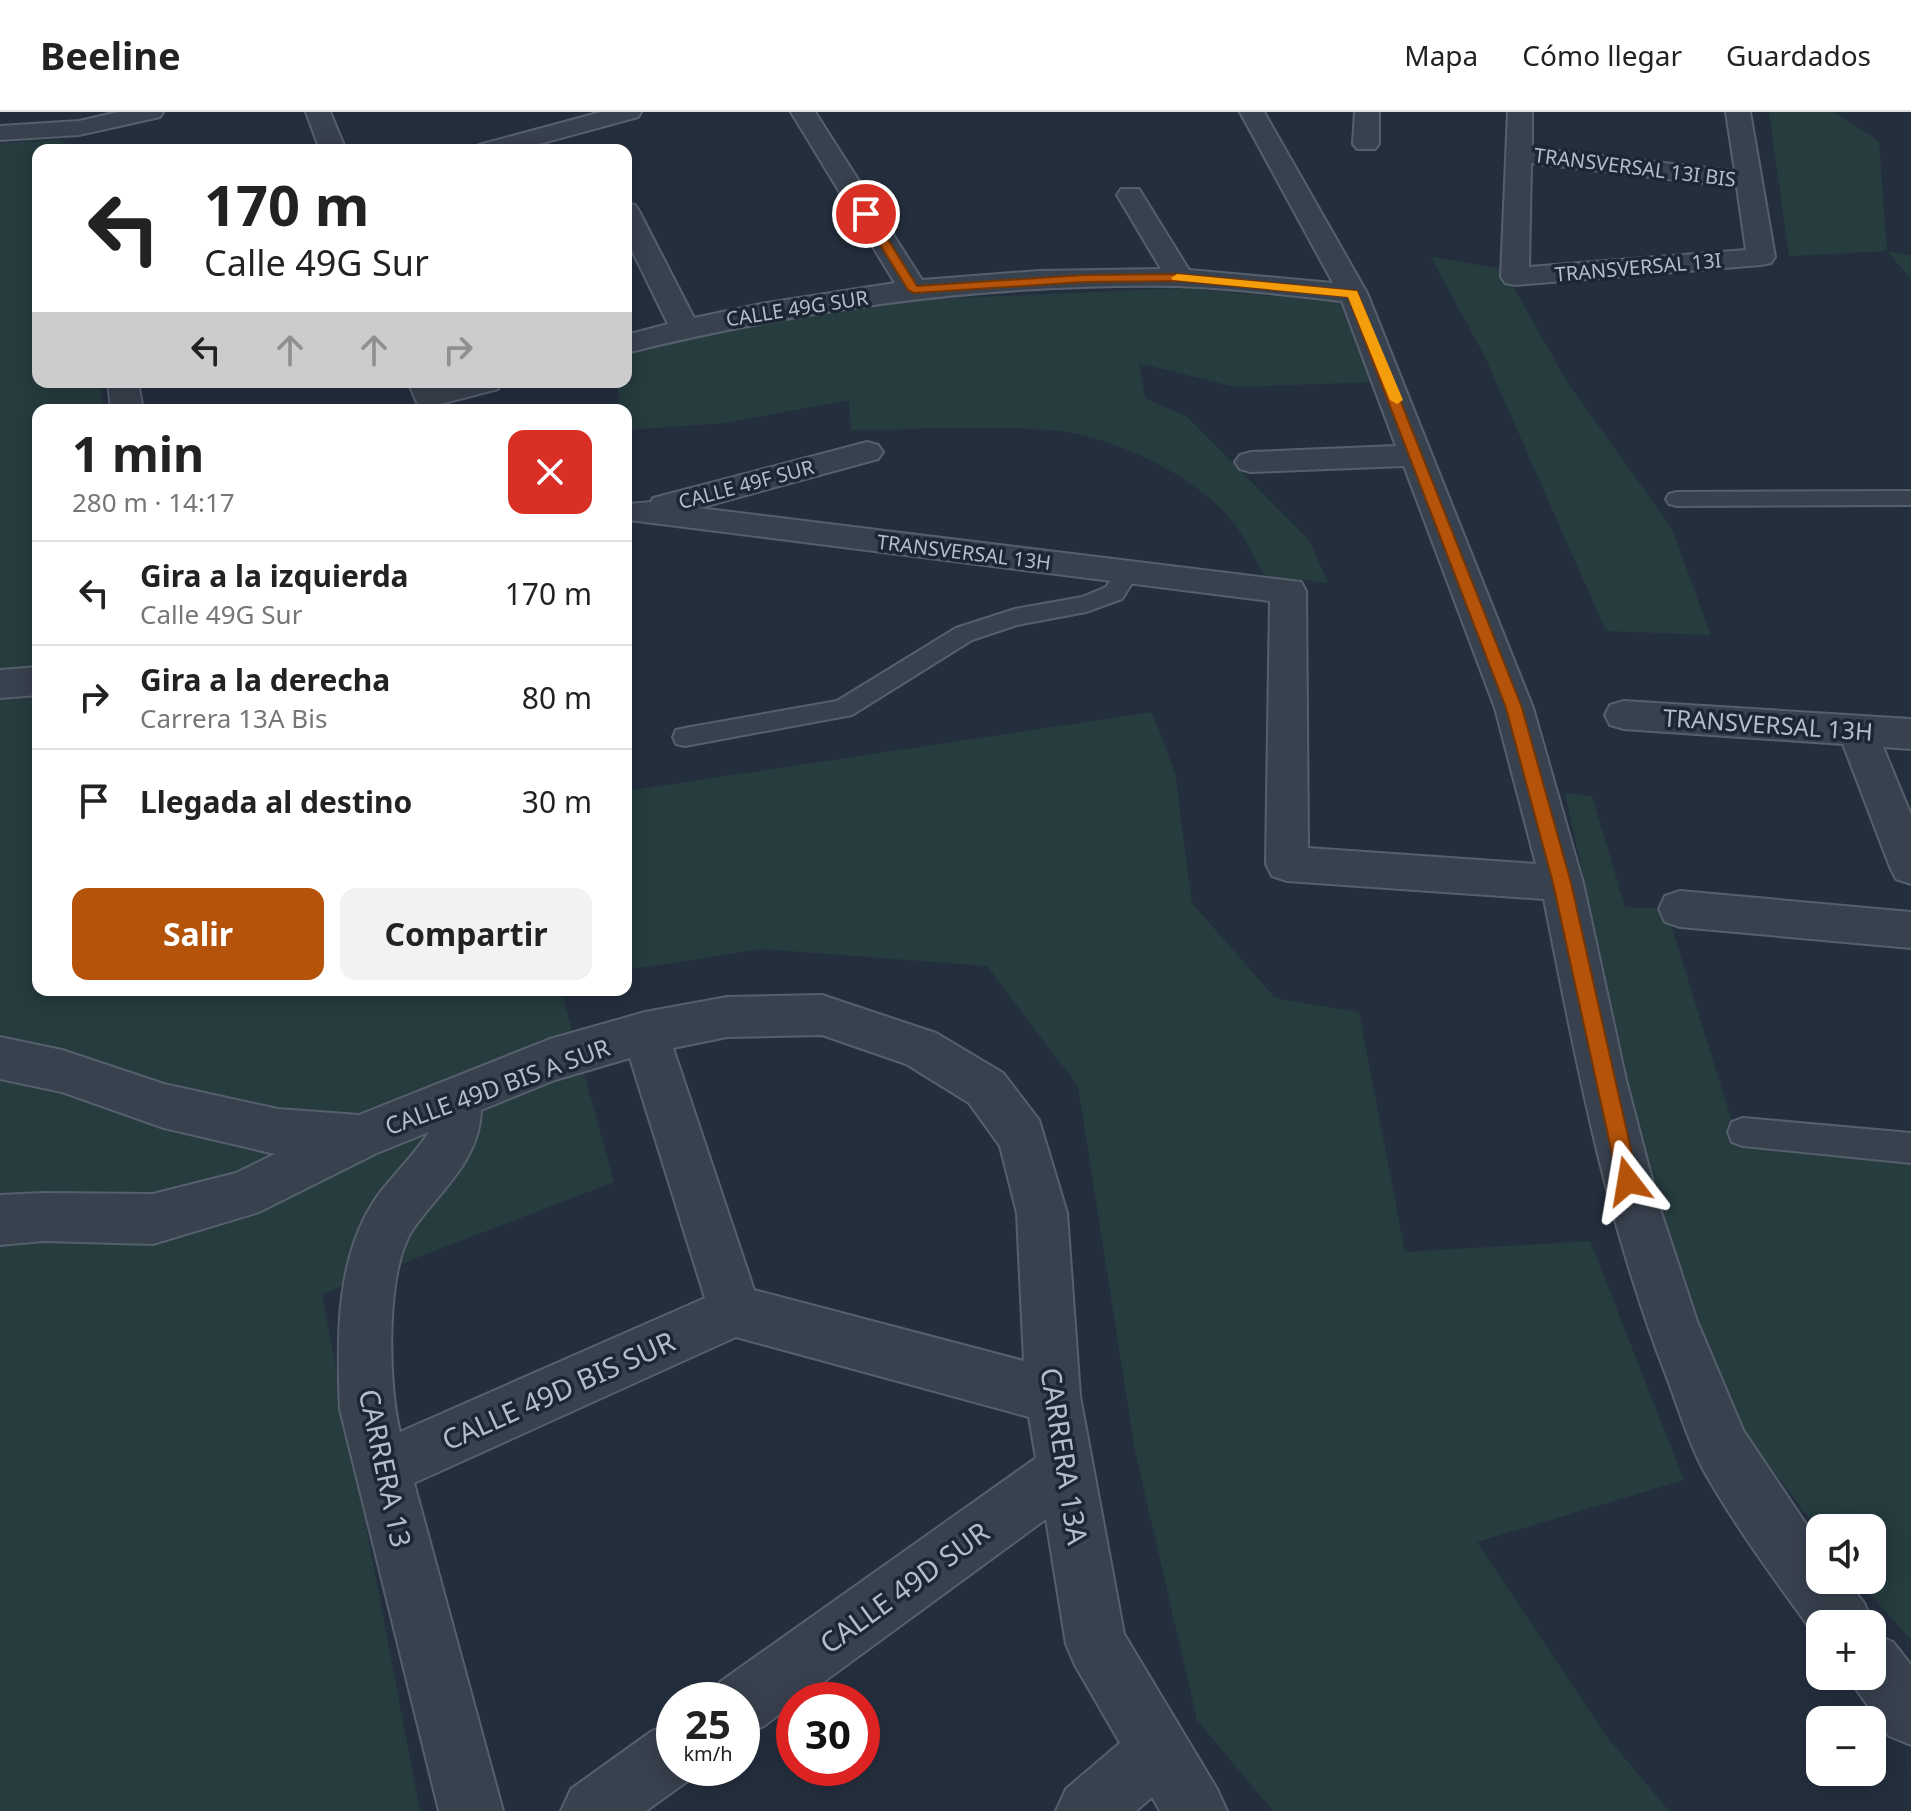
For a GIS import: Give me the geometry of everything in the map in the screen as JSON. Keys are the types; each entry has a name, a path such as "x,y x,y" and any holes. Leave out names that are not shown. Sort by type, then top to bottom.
{"street":[{"path":"0,133 80,130 151,112"},
{"path":"318,112 331,144"},
{"path":"510,144 629,112"},
{"path":"803,112 914,290"},
{"path":"1252,112 1353,293 1514,708 1562,883 1603,1080 1634,1206 1671,1321 1723,1450 1832,1610"},
{"path":"1366,144 1367,112"},
{"path":"1520,112 1520,154"},
{"path":"1731,117 1749,181"},
{"path":"583,124 593,144"},
{"name":"TRANSVERSAL 13I BIS","path":"1520,154 1749,181"},
{"name":"TRANSVERSAL 13I","path":"1520,154 1515,277 1761,257 1749,181"},
{"path":"1130,195 1180,278"},
{"path":"632,223 685,328"},
{"name":"CALLE 49G SUR","path":"632,342 795,305 914,290 1084,278 1180,278 1353,293"},
{"name":"CALLE 49F SUR","path":"633,514 867,452"},
{"path":"1251,462 1418,455"},
{"name":"TRANSVERSAL 13H","path":"633,514 1288,591 1287,864 1562,883"},
{"path":"0,684 32,681"},
{"name":"TRANSVERSAL 13H","path":"1624,715 1911,734"},
{"path":"1857,730 1911,867"},
{"path":"1680,909 1911,930"},
{"name":"CALLE 49D BIS A SUR","path":"0,1058 62,1071 164,1106 278,1132 360,1137 550,1060 645,1033 727,1017 822,1015 920,1048 986,1088"},
{"path":"645,1033 735,1311 1053,1396"},
{"name":"CARRERA 13A","path":"986,1088 1022,1136 1042,1213 1053,1396 1096,1644 1195,1811"},
{"name":"CARRERA 13","path":"458,1095 457,1130 431,1171 395,1213 376,1251 364,1343 367,1409 471,1811"},
{"path":"0,1220 43,1217 153,1219 242,1195 360,1137"},
{"name":"CALLE 49D BIS SUR","path":"382,1469 735,1311"},
{"name":"CALLE 49D SUR","path":"760,1691 1066,1470"},
{"path":"1886,1681 1911,1714"},
{"path":"1088,1811 1159,1750"},
{"path":"593,1811 656,1766"}],"lane":[{"path":"1677,499 1911,498"},
{"path":"685,737 843,709 964,634 1015,617 1086,604 1114,593 1128,572"},
{"path":"1743,1132 1911,1148"}],"green space":[{"path":"1769,112 1833,112 1879,141 1887,251 1789,256"},
{"path":"63,140 63,144 32,144 32,388 101,388 103,404 32,404 32,996 563,996 614,1182 322,1294 420,1811 0,1811 0,143"},
{"path":"1887,251 1911,255 1911,279"},
{"path":"1431,257 1503,269 1569,385 1671,527 1711,635 1606,631 1485,357"},
{"path":"1184,288 1348,303 1375,382 1235,387 1139,363 1145,398 1187,417 1309,540 1328,583 1265,576 1234,523 1199,489 1152,461 1100,440 1052,430 851,430 849,400 725,423 632,430 632,404 614,404 620,402 617,388 632,388 632,352 697,332 913,300"},
{"path":"1152,712 1175,773 1192,903 1275,998 1359,1012 1405,1252 1590,1241 1684,1480 1477,1542 1607,1737 1669,1811 1273,1811 1197,1720 1135,1451 1078,1086 987,966 762,949 632,969 632,790"},
{"path":"1565,793 1592,796 1625,907 1666,909 1739,1144 1911,1161 1911,1640 1870,1594 1886,1594 1886,1514 1806,1514 1729,1413 1652,1189"}],"slow traffic":[{"path":"1177,278 1353,293 1397,400"}],"route":[{"path":"866,214 914,290 1084,278 1180,278 1353,293 1514,708 1562,883 1603,1080 1628,1181"}]}
